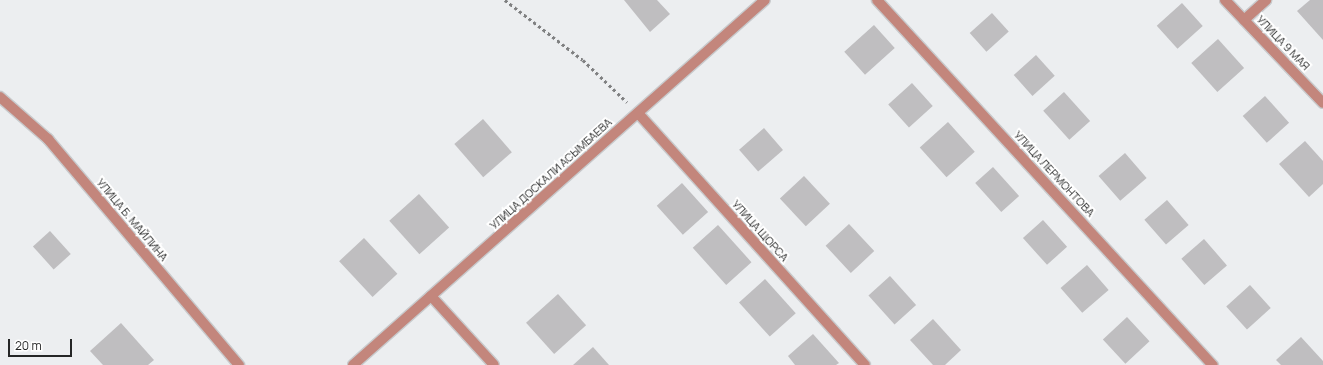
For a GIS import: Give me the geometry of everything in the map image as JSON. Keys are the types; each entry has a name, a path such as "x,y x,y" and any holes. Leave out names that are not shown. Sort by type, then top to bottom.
{"street":[{"name":"УЛИЦА ДОСКАЛИ АСЫМБАЕВА","path":"353,365 765,0"},
{"name":"УЛИЦА ЛЕРМОНТОВА","path":"877,0 1214,365"},
{"name":"УЛИЦА 9 МАЯ","path":"1225,0 1323,104"},
{"path":"1244,20 1266,0"},
{"name":"УЛИЦА Б. МАЙЛИНА","path":"0,97 48,139 239,365"},
{"name":"УЛИЦА ЩОРСА","path":"638,113 865,365"},
{"path":"431,296 494,365"}],"path":[{"path":"505,0 583,60 638,113"}],"building":[{"path":"624,0 657,0 670,14 650,32"},
{"path":"1310,0 1323,0 1323,40 1297,11"},
{"path":"1182,3 1203,26 1177,49 1157,26"},
{"path":"992,13 1009,32 986,52 970,33"},
{"path":"874,25 895,48 865,75 844,52"},
{"path":"1218,39 1244,68 1217,92 1191,63"},
{"path":"1036,55 1055,76 1032,96 1014,75"},
{"path":"912,83 933,106 909,127 888,104"},
{"path":"1064,92 1090,121 1069,140 1043,111"},
{"path":"1265,96 1289,123 1267,143 1243,116"},
{"path":"483,119 512,152 483,177 454,144"},
{"path":"948,122 975,152 947,177 920,147"},
{"path":"764,128 783,150 758,172 739,150"},
{"path":"1305,141 1323,161 1323,184 1309,197 1279,164"},
{"path":"1125,153 1147,178 1120,201 1099,176"},
{"path":"993,167 1019,196 1001,212 975,183"},
{"path":"804,176 830,204 806,226 780,199"},
{"path":"682,183 708,212 683,235 657,206"},
{"path":"419,194 449,227 419,254 389,221"},
{"path":"1167,200 1189,225 1166,245 1144,220"},
{"path":"1043,220 1067,247 1047,265 1023,238"},
{"path":"849,224 874,251 851,273 826,246"},
{"path":"718,225 751,262 726,285 693,248"},
{"path":"50,231 71,254 54,269 33,246"},
{"path":"364,238 397,274 373,297 339,261"},
{"path":"1204,239 1227,265 1204,285 1181,259"},
{"path":"1087,265 1109,290 1082,313 1061,288"},
{"path":"890,276 916,305 895,324 868,295"},
{"path":"765,279 796,313 770,337 739,302"},
{"path":"1250,285 1271,308 1247,329 1226,306"},
{"path":"558,294 586,325 554,354 526,323"},
{"path":"1127,317 1150,341 1125,364 1103,340"},
{"path":"933,319 961,350 945,365 933,365 910,340"},
{"path":"121,323 154,360 148,365 103,365 90,351"},
{"path":"813,334 839,363 836,365 795,365 788,356"},
{"path":"1301,337 1323,361 1323,365 1281,365 1276,360"},
{"path":"593,347 609,365 573,365"}]}
